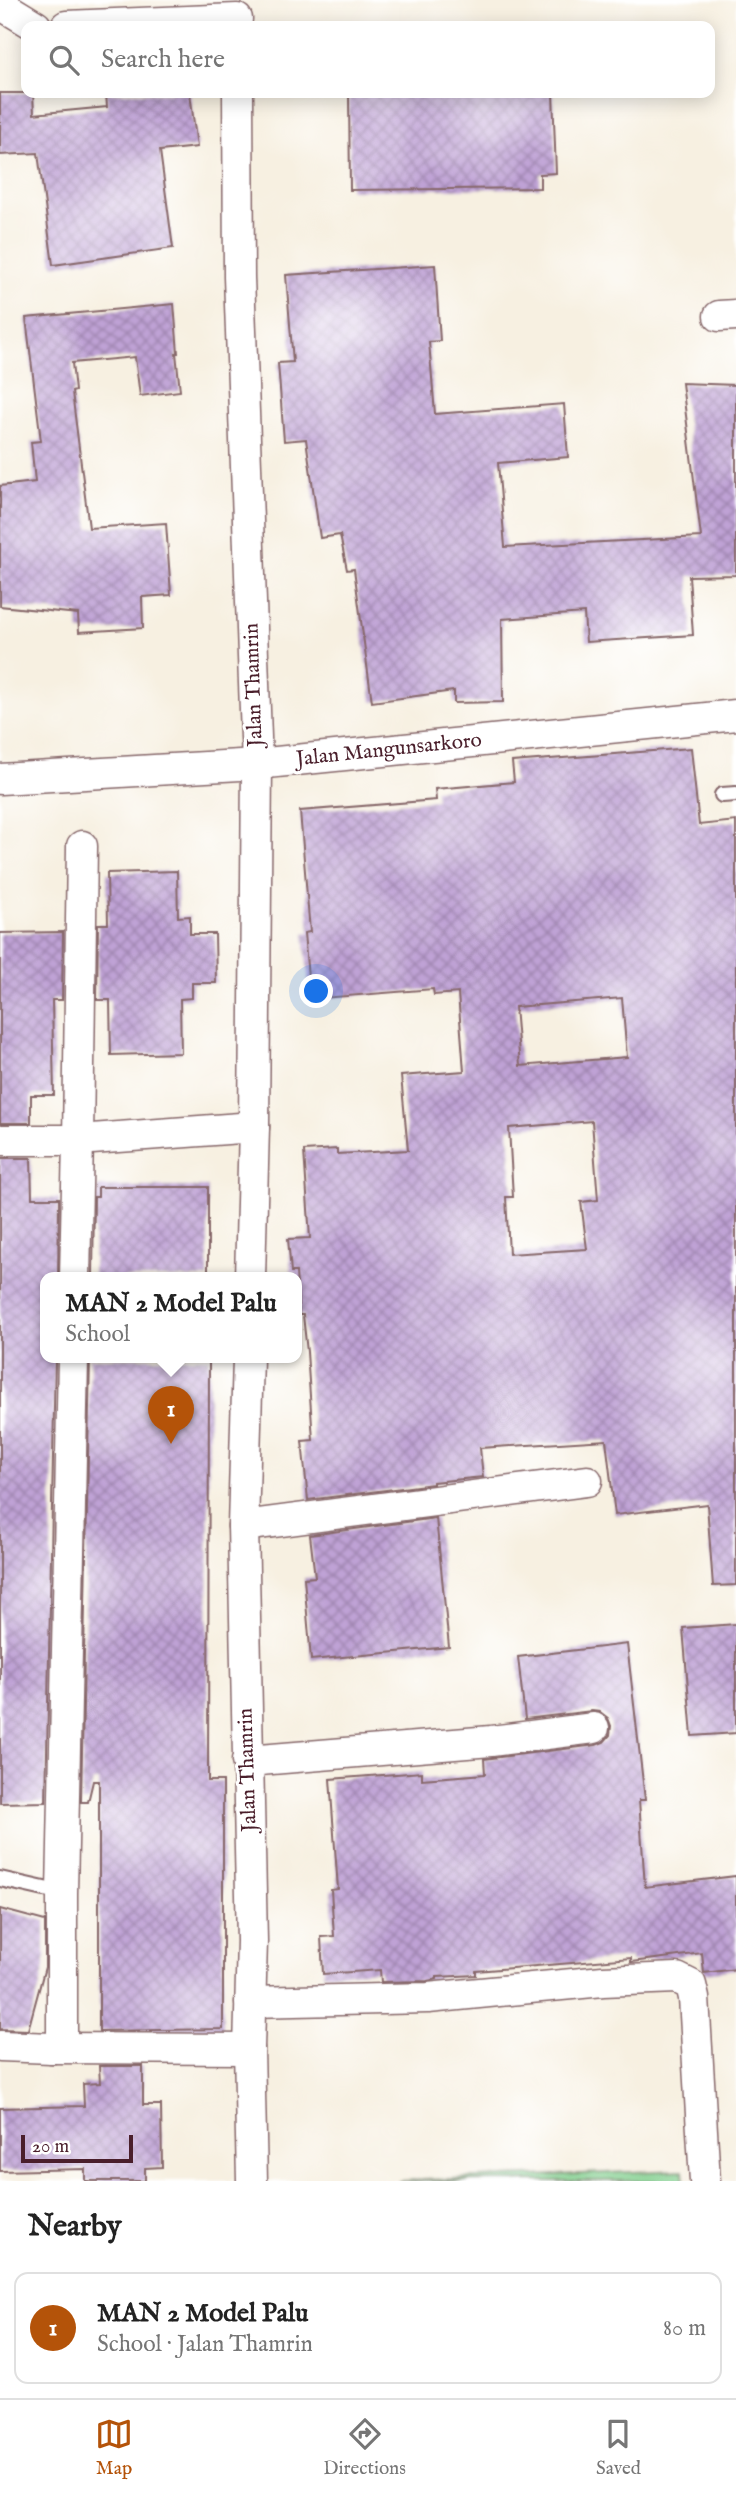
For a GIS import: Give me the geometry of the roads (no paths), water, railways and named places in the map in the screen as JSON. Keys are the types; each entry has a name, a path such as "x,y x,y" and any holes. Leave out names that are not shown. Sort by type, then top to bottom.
{"street":[{"path":"0,4 28,21"},
{"path":"144,21 237,15"},
{"name":"Jalan Thamrin","path":"237,98 239,278 257,764 250,1272"},
{"name":"Jalan Mangunsarkoro","path":"0,779 257,764 736,715"},
{"path":"75,1272 82,846"},
{"path":"0,1140 78,1140 254,1128"},
{"path":"52,2048 62,2040 62,1893 73,1363"},
{"name":"Jalan Thamrin","path":"248,1363 243,1526 252,1941 249,2049 252,2181"},
{"path":"243,1526 587,1481"},
{"path":"247,1761 491,1741 594,1728"},
{"path":"250,2003 428,1998 603,1981 677,1978 691,1985 694,1998 705,2181"},
{"path":"0,2046 249,2049"}],"lane":[{"path":"0,1879 62,1893"}],"place":[{"name":"MAN 2 Model Palu","path":"171,1444"}]}
